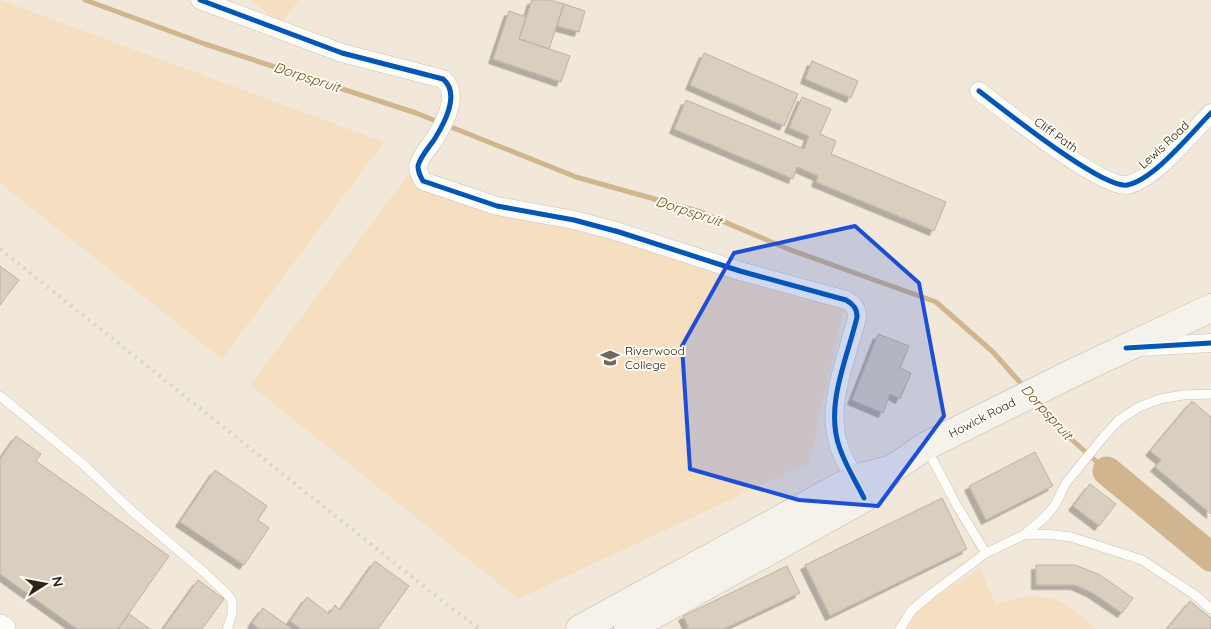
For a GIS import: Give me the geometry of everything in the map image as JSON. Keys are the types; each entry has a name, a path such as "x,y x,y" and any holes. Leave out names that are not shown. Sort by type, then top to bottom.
{"main road":[{"name":"Howick Road","path":"628,629 892,469 926,446 1077,371 1211,308"},
{"name":"Howick Road","path":"583,628 859,488"},
{"path":"0,626 4,629"}],"street":[{"path":"200,0 342,53 443,79 449,87 450,106 436,137 420,161 418,167 423,181 497,206 574,220 619,232 740,271 846,300 853,305 856,317 834,410 840,448 859,488"},
{"name":"Cliff Path","path":"979,91 1076,163 1096,174 1126,185"},
{"name":"Lewis Road","path":"1126,185 1156,170 1211,114"},
{"path":"1126,348 1211,343"}],"lane":[{"path":"900,629 912,610 986,553 1024,535 1045,517 1066,483 1119,420 1139,407 1160,399 1183,395 1211,394"},
{"path":"0,396 83,464 133,512 206,573 229,596 232,601 232,615 227,629"},
{"path":"926,446 957,506 986,553"},
{"path":"1024,535 1046,534 1071,537 1142,560 1211,609"}],"highlighted area":[{"path":"855,226 919,283 944,416 878,506 799,500 690,469 682,346 734,253"}],"shaded area":[{"path":"0,0 384,142 222,359 0,183"},
{"path":"250,0 299,0 281,24"},
{"path":"408,175 844,308 809,463 518,599 250,385"},
{"path":"980,568 995,604 1030,596 1048,598 1069,606 1096,629 908,629 916,610"}],"building":[{"path":"532,0 550,0 564,4 549,49 519,39"},
{"path":"564,4 585,11 579,32 557,26"},
{"path":"509,11 526,17 519,39 570,56 561,82 493,59"},
{"path":"704,53 798,94 784,126 690,85"},
{"path":"812,61 858,81 851,98 805,79"},
{"path":"802,97 831,109 820,134 836,141 831,154 946,202 934,231 816,182 818,176 797,167 793,179 674,129 686,100 804,149 809,136 789,128"},
{"path":"0,266 19,280 0,305"},
{"path":"878,334 909,346 900,368 911,373 900,399 890,394 883,413 852,400"},
{"path":"1192,401 1211,417 1211,514 1155,467 1161,460 1150,451"},
{"path":"16,436 41,454 36,461 169,556 118,629 77,629 0,574 0,459"},
{"path":"1035,452 1053,486 986,520 969,486"},
{"path":"215,470 267,506 258,520 269,528 244,565 180,522"},
{"path":"1090,484 1116,504 1099,526 1073,506"},
{"path":"942,498 967,549 830,616 805,565"},
{"path":"375,561 409,586 378,629 301,629 290,621 307,597 329,614 335,605 340,610"},
{"path":"1036,565 1075,565 1100,575 1133,598 1122,613 1091,592 1075,585 1036,585"},
{"path":"787,566 800,593 724,629 689,629 683,616"},
{"path":"198,580 224,599 202,629 163,629"},
{"path":"1190,601 1211,618 1211,629 1167,629"},
{"path":"263,608 292,629 257,629 252,623"},
{"path":"129,614 150,629 118,629"}],"waterway":[{"name":"Dorpspruit","path":"85,0 205,44 416,113 576,177 701,212 788,249 936,302 993,352 1025,388"},
{"name":"Dorpspruit","path":"1035,400 1070,438 1107,471"},
{"name":"Dorpspruit","path":"1107,471 1211,557"}],"railway":[{"path":"0,249 446,604 480,629"}],"cycle path":[{"path":"200,0 342,53 443,79 451,93 451,101 442,126 419,163 418,170 423,181 497,206 574,220 619,232 740,271 851,303 857,317 839,383 834,416 840,449 864,498"},
{"path":"979,91 1076,162 1114,183 1127,185 1138,181 1160,165 1211,113"},
{"path":"1126,348 1211,343"}],"place":[{"name":"Riverwood College","path":"610,358"}]}
